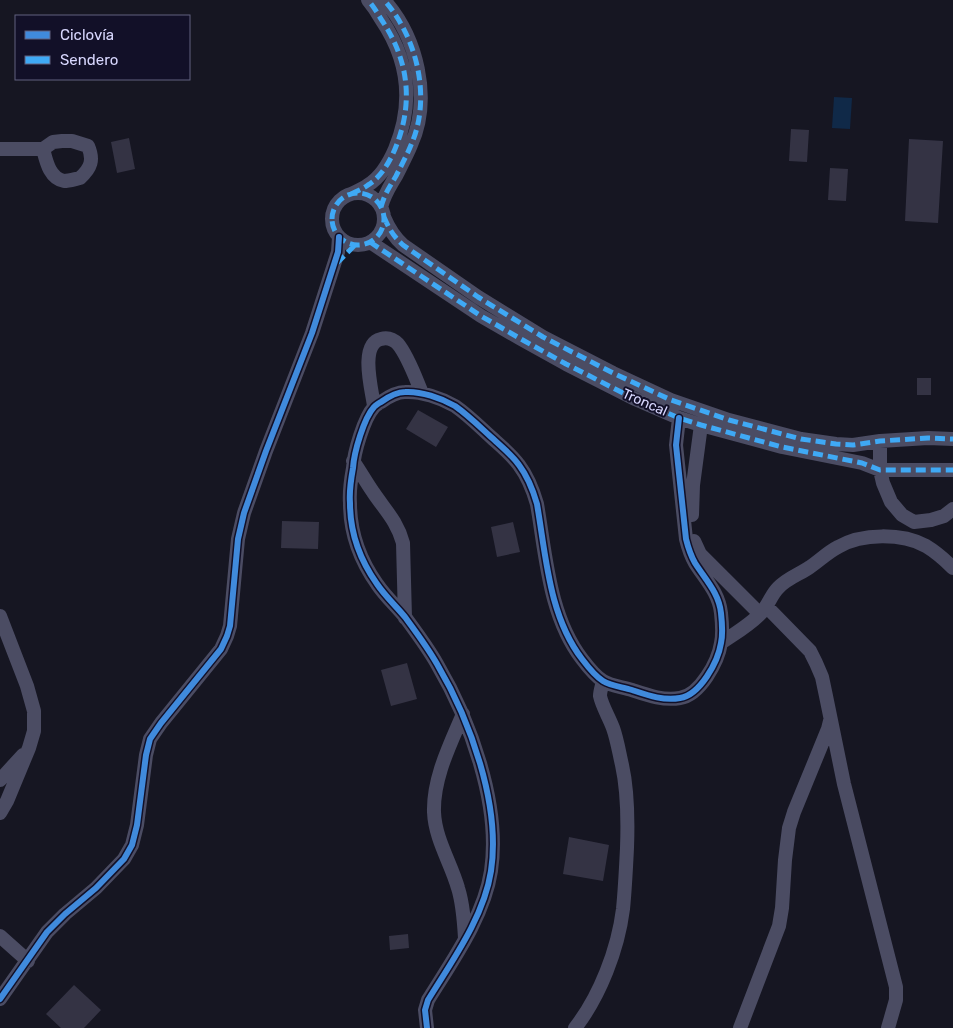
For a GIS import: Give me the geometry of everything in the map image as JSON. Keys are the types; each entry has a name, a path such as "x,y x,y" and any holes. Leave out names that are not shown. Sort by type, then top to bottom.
{"street":[{"path":"368,0 389,30 403,65 406,103 401,134 384,170 368,185 343,198 333,212 332,221 339,237 349,244 355,245 370,242 381,232 384,225 385,194 412,143 419,121 420,83 416,62 403,29 384,0"},
{"path":"0,149 43,149"},
{"name":"Troncal","path":"351,194 369,195 376,200 390,230 399,242 478,296 543,337 671,400 729,420 801,439 854,446 880,441 928,438 953,439"},
{"path":"0,999 47,932 113,872 124,859 132,845 137,825 146,755 150,739 221,649 227,636 230,626 238,540 244,513 312,333 338,252 339,237"},
{"name":"Troncal","path":"370,242 481,316 521,339 633,398 679,418 782,447 862,463 880,470 953,470"},
{"path":"331,271 355,245"},
{"path":"374,406 368,360 370,347 377,340 387,337 398,343 404,352 422,394"},
{"path":"427,1028 425,1010 428,1000 475,920 484,899 491,872 492,825 485,781 463,714 437,664 405,618 377,586 364,562 355,536 351,522 350,502 354,461 365,422 374,406 390,395 404,392 422,394 456,407 498,443 518,463 526,475 537,504 552,592 563,626 571,643 591,670 603,681 666,699 682,698 702,684 712,666 721,643 719,600 694,562 686,539 676,445 679,418"},
{"path":"701,425 692,492 693,538 700,554 810,651 822,677 846,794 896,987 896,1000 888,1028"},
{"path":"880,441 880,470 883,483 890,502 902,515 914,522 944,516 953,509"},
{"path":"354,461 401,534 403,544 405,618"},
{"path":"721,643 763,611 783,583 849,541 887,536 911,540 926,546 953,568"},
{"path":"0,616 28,686 34,711 34,731 29,748 7,801 0,813"},
{"path":"575,1028 598,991 616,939 623,910 626,871 626,790 613,729 600,696 603,681"},
{"path":"463,714 437,778 434,814 436,830 462,901 465,938"},
{"path":"740,1028 779,926 789,828 831,718"},
{"path":"0,780 29,748"},
{"path":"0,936 28,960"}],"water":[{"path":"834,97 852,98 850,129 832,128"}],"building":[{"path":"791,129 809,130 807,162 789,161"},
{"path":"129,138 135,169 117,173 111,142"},
{"path":"909,139 943,141 938,223 905,221"},
{"path":"830,168 848,169 846,201 828,200"},
{"path":"917,378 931,378 931,395 917,395"},
{"path":"418,410 448,427 436,447 406,429"},
{"path":"282,521 319,522 318,549 281,548"},
{"path":"513,522 520,552 497,557 491,527"},
{"path":"407,663 417,699 391,706 381,670"},
{"path":"569,837 609,845 603,881 563,874"},
{"path":"408,934 409,948 390,950 389,936"},
{"path":"74,985 101,1010 84,1028 61,1028 46,1014"}],"marked path":[{"path":"351,194 364,188 381,174 395,149 405,115 406,82 398,50 368,0"},
{"path":"381,207 411,145 417,127 420,108 418,69 413,50 405,32 384,0"},
{"path":"358,193 372,197 380,205 384,219 380,233 372,241 358,245 344,241 336,233 332,219 336,205 344,197 358,193"},
{"path":"384,217 392,232 403,245 478,297 543,337 671,400 729,420 801,439 836,444 853,445 928,438 953,439"},
{"path":"370,242 481,316 521,339 633,398 679,418 782,447 862,463 880,470 953,470"},
{"path":"337,263 355,245"}],"cycle path":[{"path":"0,999 47,932 96,888 124,859 132,845 137,825 146,755 150,739 221,649 227,636 230,626 238,539 244,513 312,333 338,252 339,237"},
{"path":"427,1028 425,1010 428,1000 457,954 482,905 491,871 493,845 491,819 487,791 480,764 461,711 449,686 422,640 371,575 357,545 350,514 350,490 355,453 363,427 375,406 389,397 402,392 424,394 437,398 455,406 469,417 513,458 530,484 537,504 550,585 562,624 582,659 594,674 606,683 655,697 674,699 687,696 701,684 712,668 722,639 721,613 718,599 694,560 686,539 676,445 679,418"}]}
